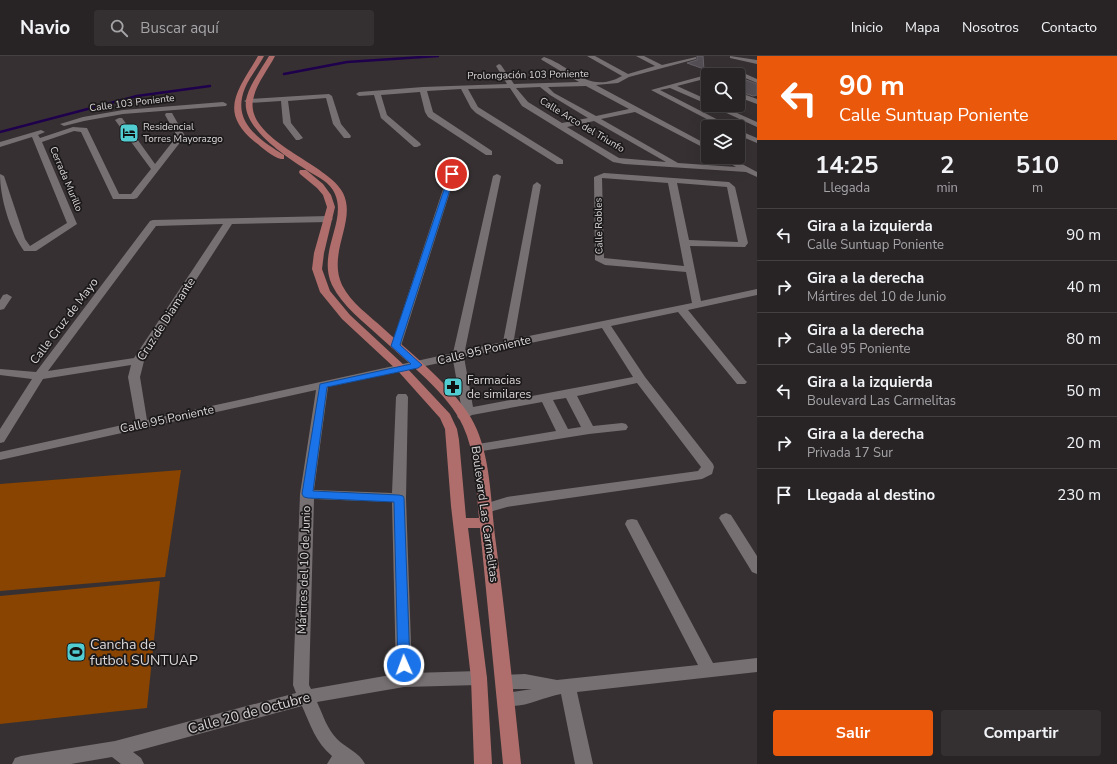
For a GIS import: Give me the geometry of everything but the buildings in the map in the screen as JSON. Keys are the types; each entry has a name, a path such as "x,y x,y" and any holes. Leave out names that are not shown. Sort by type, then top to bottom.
{"main road":[{"path":"261,56 242,89 238,102 239,118 252,137 314,179 327,195 331,206 343,205 341,196 335,185 283,149 260,130 249,112 248,101 272,56"},
{"name":"Boulevard Las Carmelitas","path":"343,205 343,212 332,249 334,278 341,292 396,346 418,365 466,414 476,448 486,508 512,764"},
{"name":"Boulevard Las Carmelitas","path":"331,206 329,219 319,253 317,269 325,292 346,316 402,369 438,407 446,417 451,429 460,523 479,678 483,764"},
{"path":"460,523 487,523"}],"street":[{"path":"590,56 628,76"},
{"path":"639,56 661,67"},
{"name":"Prolongación 103 Poniente","path":"359,94 463,87 613,83 628,76 692,57"},
{"path":"732,57 757,62"},
{"path":"544,59 587,84 638,109 701,144"},
{"name":"Calle Arco del Triunfo","path":"499,66 525,104 619,161 746,170"},
{"path":"745,75 757,80"},
{"path":"701,79 654,90 714,120"},
{"path":"542,85 552,94 594,119 678,165"},
{"path":"671,86 701,100"},
{"path":"463,87 475,108 560,162"},
{"path":"423,89 431,115 489,154"},
{"path":"377,93 384,116 417,145"},
{"path":"248,101 284,98 331,97 337,124 347,136"},
{"path":"745,97 757,102"},
{"path":"284,98 287,123 299,138"},
{"name":"Calle 103 Poniente","path":"36,138 66,124 107,114 223,104"},
{"path":"560,126 638,109"},
{"path":"728,112 757,125"},
{"path":"0,146 36,138 86,133 116,197 129,198 134,196 181,136 169,115"},
{"path":"119,120 155,169"},
{"path":"745,135 757,141"},
{"name":"Cerrada Murillo","path":"0,176 20,239 28,249 33,249 73,223 36,138"},
{"path":"735,164 757,175"},
{"path":"396,346 452,174"},
{"name":"Calle Robles","path":"672,180 604,175 598,177 599,257 600,260 605,262 690,269"},
{"path":"497,176 458,356 466,414 518,402 570,394 640,379"},
{"path":"685,243 742,246 743,244 734,201 731,187 729,185 672,180 696,304"},
{"path":"508,344 537,185"},
{"path":"229,222 329,219"},
{"name":"Calle Cruz de Mayo","path":"0,439 39,376 154,223 229,222"},
{"name":"Cruz de Diamante","path":"142,424 134,377 138,361 229,222"},
{"name":"Calle 95 Poniente","path":"0,456 142,424 323,390 418,365 508,344 696,304 756,293"},
{"path":"0,307 7,297"},
{"path":"681,308 741,382"},
{"path":"486,508 507,502 702,475 707,471 708,467 640,379 605,324"},
{"path":"0,372 39,376 138,361"},
{"name":"Mártires del 10 de Junio","path":"323,390 308,494 302,618 301,685 324,736 346,761"},
{"path":"570,394 589,430"},
{"path":"402,397 399,498 404,680"},
{"path":"546,397 564,434"},
{"path":"476,448 589,430 622,427"},
{"path":"308,494 399,498"},
{"path":"726,518 757,568"},
{"path":"632,524 709,671"},
{"path":"506,699 526,698 563,687 757,665"},
{"name":"Calle 20 de Octubre","path":"21,764 114,749 307,697 404,680 479,678"},
{"path":"504,682 524,680 563,687"},
{"path":"563,687 584,764"},
{"path":"114,749 135,764"}],"shaded area":[{"path":"181,470 165,577 0,591 0,484"},
{"name":"Cancha de futbol SUNTUAP","path":"160,581 147,708 0,724 0,596"}],"waterway":[{"path":"284,74 347,62 438,56"},
{"path":"0,132 137,96 210,86"}],"place":[{"name":"Residencial Torres Mayorazgo","path":"129,133"},
{"name":"Farmacias de similares","path":"453,387"},
{"name":"Cancha de futbol SUNTUAP","path":"76,652"}],"route":[{"path":"404,665 399,498 308,494 323,395 323,386 418,365 396,346 452,174"}]}
